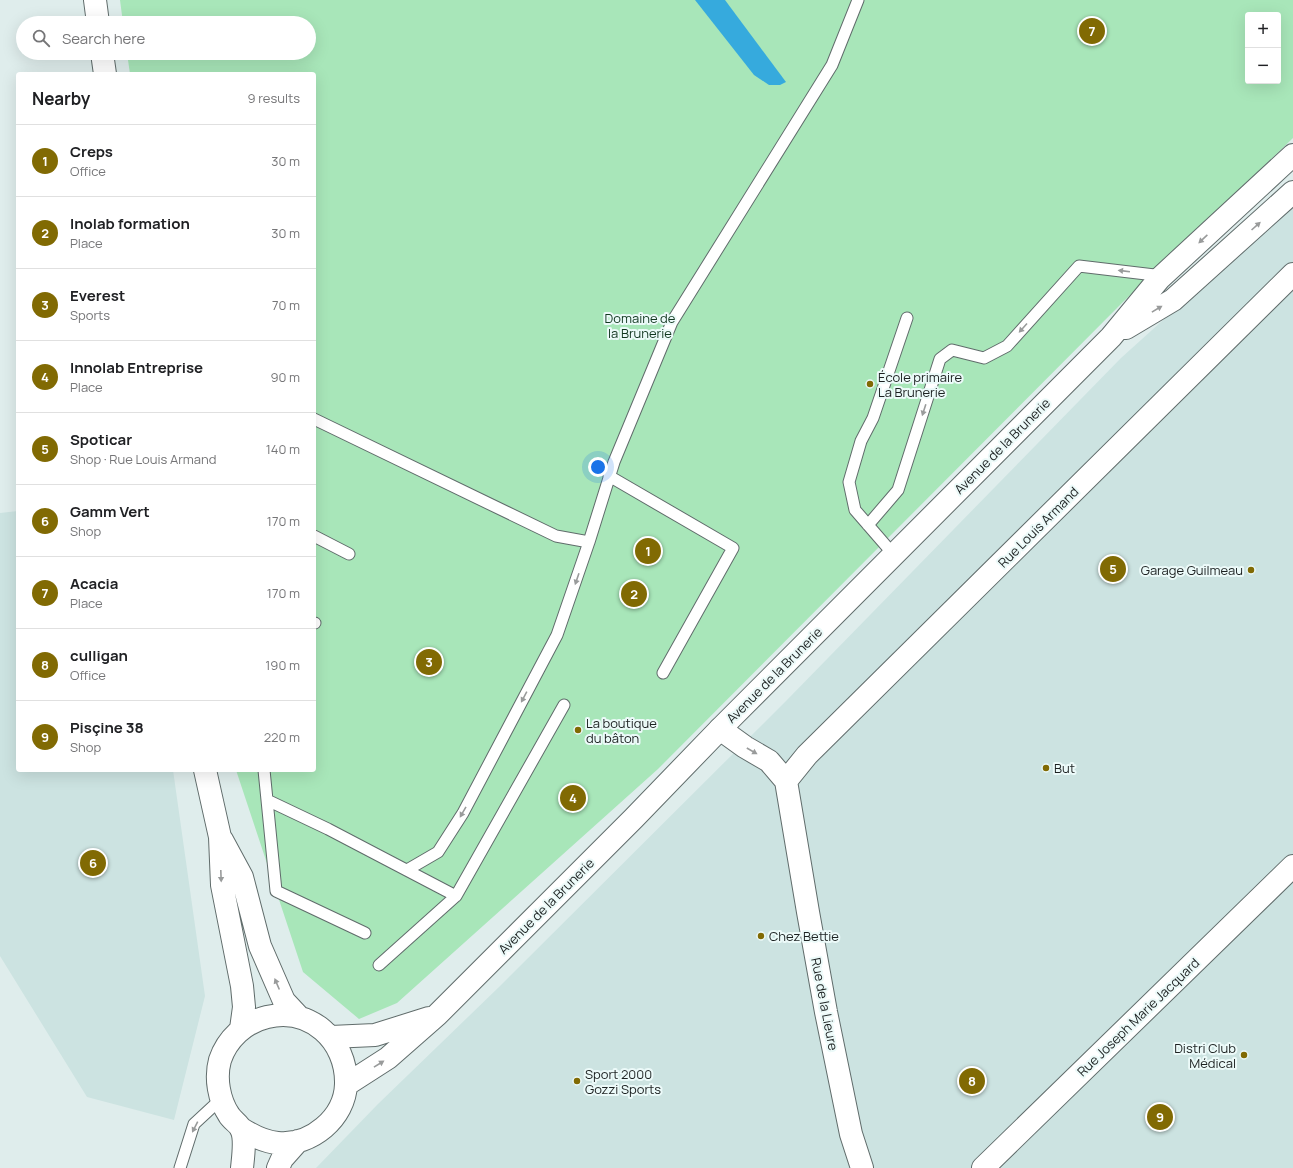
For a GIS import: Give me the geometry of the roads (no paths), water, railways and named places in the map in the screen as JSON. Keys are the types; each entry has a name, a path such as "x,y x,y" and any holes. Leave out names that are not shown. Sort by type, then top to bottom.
{"main road":[{"path":"95,0 97,16"},
{"path":"103,60 105,72"},
{"name":"Avenue de la Brunerie","path":"346,1085 388,1058 437,1015 629,824 720,730 1111,337 1163,276 1293,156"},
{"name":"Avenue de la Brunerie","path":"1111,337 1172,300 1293,192"},
{"name":"Rue Louis Armand","path":"786,781 807,755 1293,274"},
{"path":"720,730 769,761 786,781"},
{"path":"205,772 220,838 222,886 242,986 244,1007 241,1029"},
{"name":"Rue de la Lieure","path":"786,781 826,1012 851,1134 862,1168"},
{"path":"220,838 242,877 260,946 284,1001 298,1016"},
{"name":"Rue Joseph Marie Jacquard","path":"983,1168 1293,866"},
{"path":"278,1014 298,1016 316,1024 331,1037 344,1060 346,1085 342,1103 333,1119 323,1129 311,1136 298,1141 278,1143 259,1139 242,1129 229,1115 221,1098 218,1080 220,1061 228,1043 241,1029 258,1019 278,1014"},
{"name":"Avenue de la Brunerie","path":"331,1037 375,1035 437,1015"},
{"path":"242,1129 244,1146 242,1168"},
{"path":"278,1168 282,1159 298,1141"}],"lane":[{"path":"407,870 438,852 463,813 557,635 589,542 614,462 672,322 832,65 858,0"},
{"path":"868,525 898,490 940,359 952,350 984,358 1007,346 1079,266 1163,276"},
{"path":"894,555 855,510 848,482 861,441 873,418 907,318"},
{"path":"316,420 556,536 589,542"},
{"path":"609,476 733,548 663,673"},
{"path":"316,537 349,554"},
{"path":"379,965 456,896 564,705"},
{"path":"264,772 276,891 365,933"},
{"path":"267,800 328,829 456,896"},
{"path":"180,1168 194,1124 221,1098"}],"water":[{"path":"695,0 725,0 786,82 780,85 769,85 754,75"}],"place":[{"name":"Acacia","path":"1092,31"},
{"name":"École primaire La Brunerie","path":"870,384"},
{"name":"Creps","path":"648,551"},
{"name":"Spoticar","path":"1113,569"},
{"name":"Garage Guilmeau","path":"1251,570"},
{"name":"Inolab formation","path":"634,594"},
{"name":"Everest","path":"429,662"},
{"name":"La boutique du bâton","path":"578,730"},
{"name":"But","path":"1046,768"},
{"name":"Innolab Entreprise","path":"573,798"},
{"name":"Gamm Vert","path":"93,863"},
{"name":"Chez Bettie","path":"761,936"},
{"name":"Distri Club Médical","path":"1244,1055"},
{"name":"Sport 2000 Gozzi Sports","path":"577,1081"},
{"name":"culligan","path":"972,1081"},
{"name":"Pisçine 38","path":"1160,1117"}],"park label":[{"name":"Domaine de la Brunerie","path":"640,326"}]}
